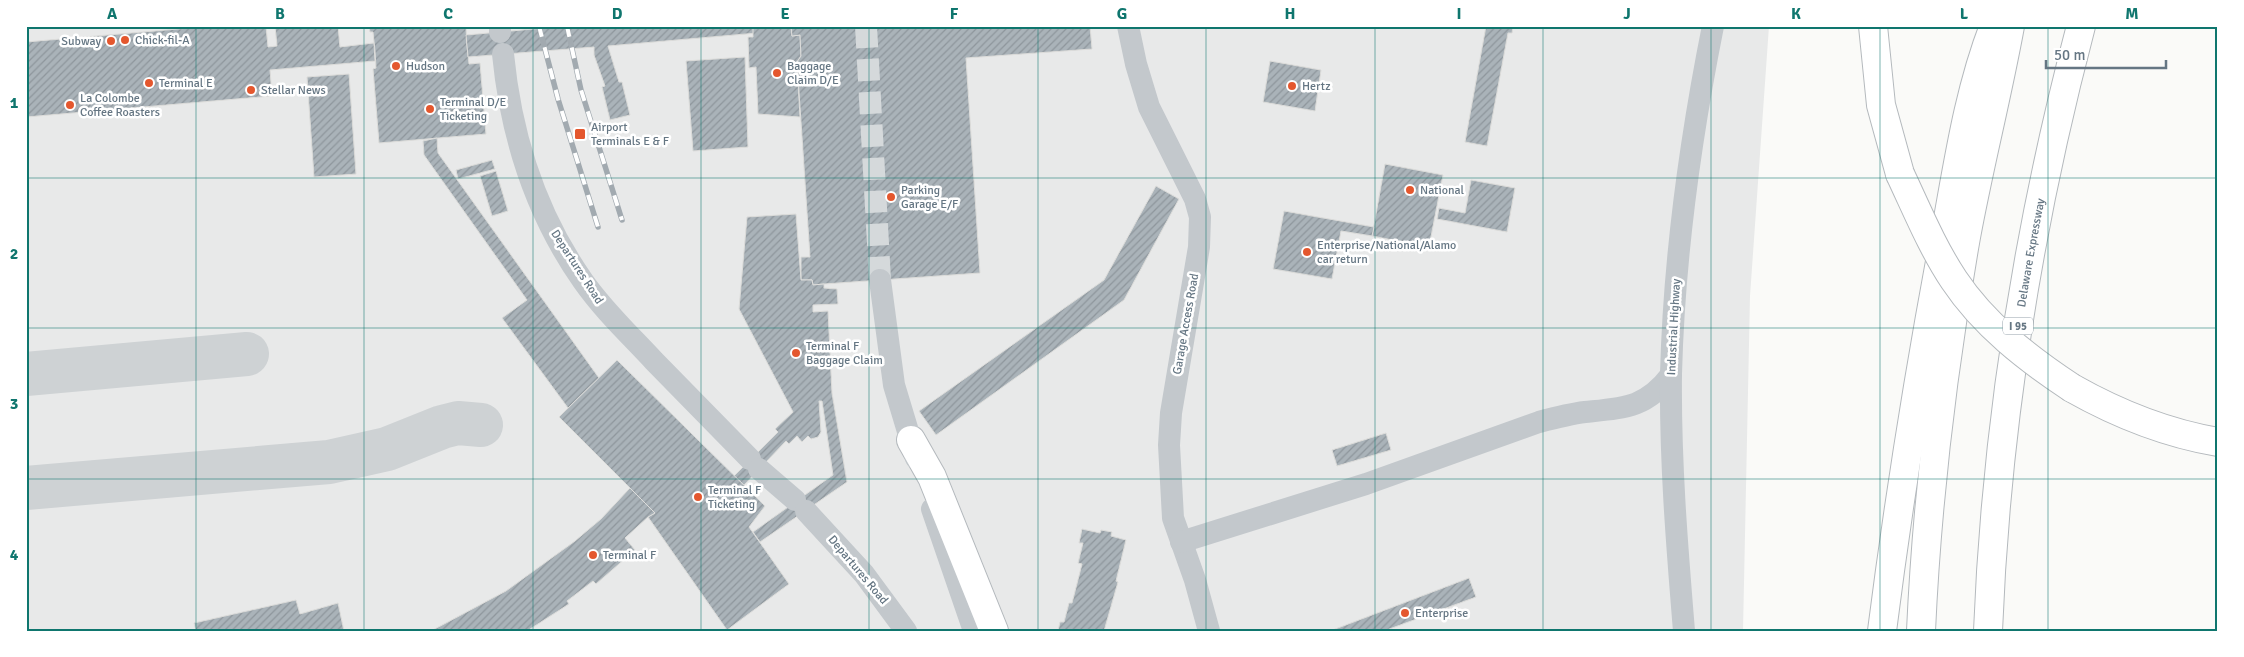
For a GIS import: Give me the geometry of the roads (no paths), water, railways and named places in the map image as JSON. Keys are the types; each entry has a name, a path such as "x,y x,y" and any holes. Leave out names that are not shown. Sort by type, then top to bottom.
{"highway":[{"path":"1872,26 1881,105 1900,174 1944,264 1965,296 2022,352 2110,408 2140,421 2189,436 2218,442"},
{"path":"1882,631 1907,452 1934,288 1956,173 1977,78 1994,26"},
{"path":"1922,631 1929,511 1947,353 1977,178 2010,26"},
{"name":"Delaware Expressway","path":"1988,631 1999,473 2021,304 2046,174 2081,26"},
{"path":"2075,384 2144,412 2192,424 2218,427"},
{"path":"911,440 932,477 994,631"}],"street":[{"name":"Garage Access Road","path":"1128,26 1136,64 1149,107 1195,199 1200,217 1199,247 1181,347 1169,434 1173,518 1209,631"},
{"name":"Industrial Highway","path":"1684,631 1673,472 1671,375 1676,282 1685,192 1697,112 1714,26"},
{"name":"Departures Road","path":"503,54 514,122 531,183 549,224 572,264 612,318 755,464 801,506 864,574 906,631"},
{"path":"880,280 891,368 898,403 922,480 974,631"},
{"path":"1181,542 1359,486 1539,422 1568,415 1633,406 1658,392 1671,375"}],"tunnel":[{"path":"866,26 880,280"}],"railway":[{"path":"539,26 558,99 598,227"},
{"path":"567,26 581,90 622,220"}],"place":[{"name":"Chick-fil-A","path":"125,40"},
{"name":"Subway","path":"111,41"},
{"name":"Hudson","path":"396,66"},
{"name":"Baggage Claim D/E","path":"777,73"},
{"name":"Terminal E","path":"149,83"},
{"name":"Hertz","path":"1292,86"},
{"name":"Stellar News","path":"251,90"},
{"name":"La Colombe Coffee Roasters","path":"70,105"},
{"name":"Terminal D/E Ticketing","path":"430,109"},
{"name":"Airport Terminals E & F","path":"580,134"},
{"name":"National","path":"1410,190"},
{"name":"Parking Garage E/F","path":"891,197"},
{"name":"Enterprise/National/Alamo car return","path":"1307,252"},
{"name":"Terminal F Baggage Claim","path":"796,353"},
{"name":"Terminal F Ticketing","path":"698,497"},
{"name":"Terminal F","path":"593,555"},
{"name":"Enterprise","path":"1405,613"}]}
